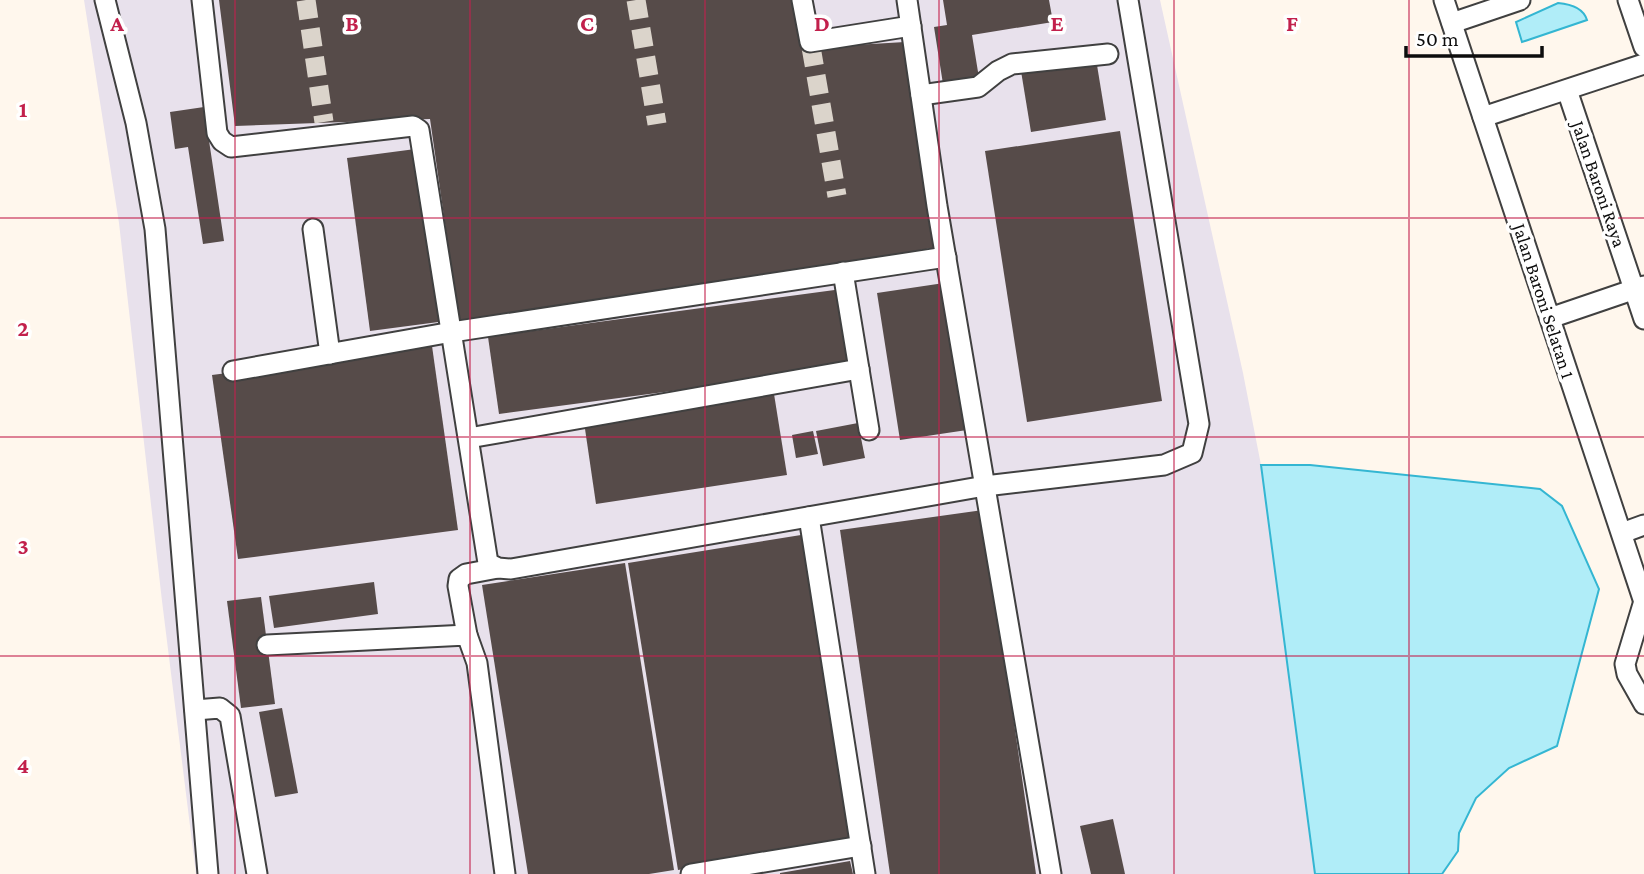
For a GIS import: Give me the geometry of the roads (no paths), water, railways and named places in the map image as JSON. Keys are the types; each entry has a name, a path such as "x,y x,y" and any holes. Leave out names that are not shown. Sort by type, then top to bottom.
{"street":[{"path":"105,0 136,124 155,229 208,874"},
{"path":"202,0 217,133 222,141 231,147 325,130 413,126 419,130 488,564 498,568"},
{"path":"802,0 810,45 911,26"},
{"path":"907,0 946,257 1051,874"},
{"path":"505,874 477,663 467,635 458,586 459,579 466,574 498,568 511,569 985,486 1164,465 1192,453 1199,425 1128,0"},
{"name":"Jalan Baroni Selatan 1","path":"1444,0 1644,602 1625,664 1627,674 1644,704"},
{"path":"1452,23 1520,0"},
{"path":"1628,0 1644,47"},
{"path":"921,95 978,87 1012,64 1108,54"},
{"path":"1483,117 1644,64"},
{"name":"Jalan Baroni Raya","path":"1567,90 1639,287 1644,319"},
{"path":"313,229 330,354"},
{"path":"233,371 452,332 946,257"},
{"path":"843,272 869,429"},
{"path":"1550,318 1639,287"},
{"path":"469,438 859,369"},
{"path":"809,517 865,874"},
{"path":"1622,533 1644,525"},
{"path":"267,645 467,635"},
{"path":"195,710 220,708 230,716 257,874"},
{"path":"691,874 861,846"}],"water":[{"path":"1558,3 1579,9 1587,20 1522,42 1516,22"},
{"path":"1261,465 1310,465 1540,489 1562,506 1599,589 1557,746 1509,768 1476,798 1459,833 1458,851 1442,874 1315,874"}],"tunnel":[{"path":"306,0 324,122"},
{"path":"636,0 657,124"},
{"path":"811,47 837,196"}]}
